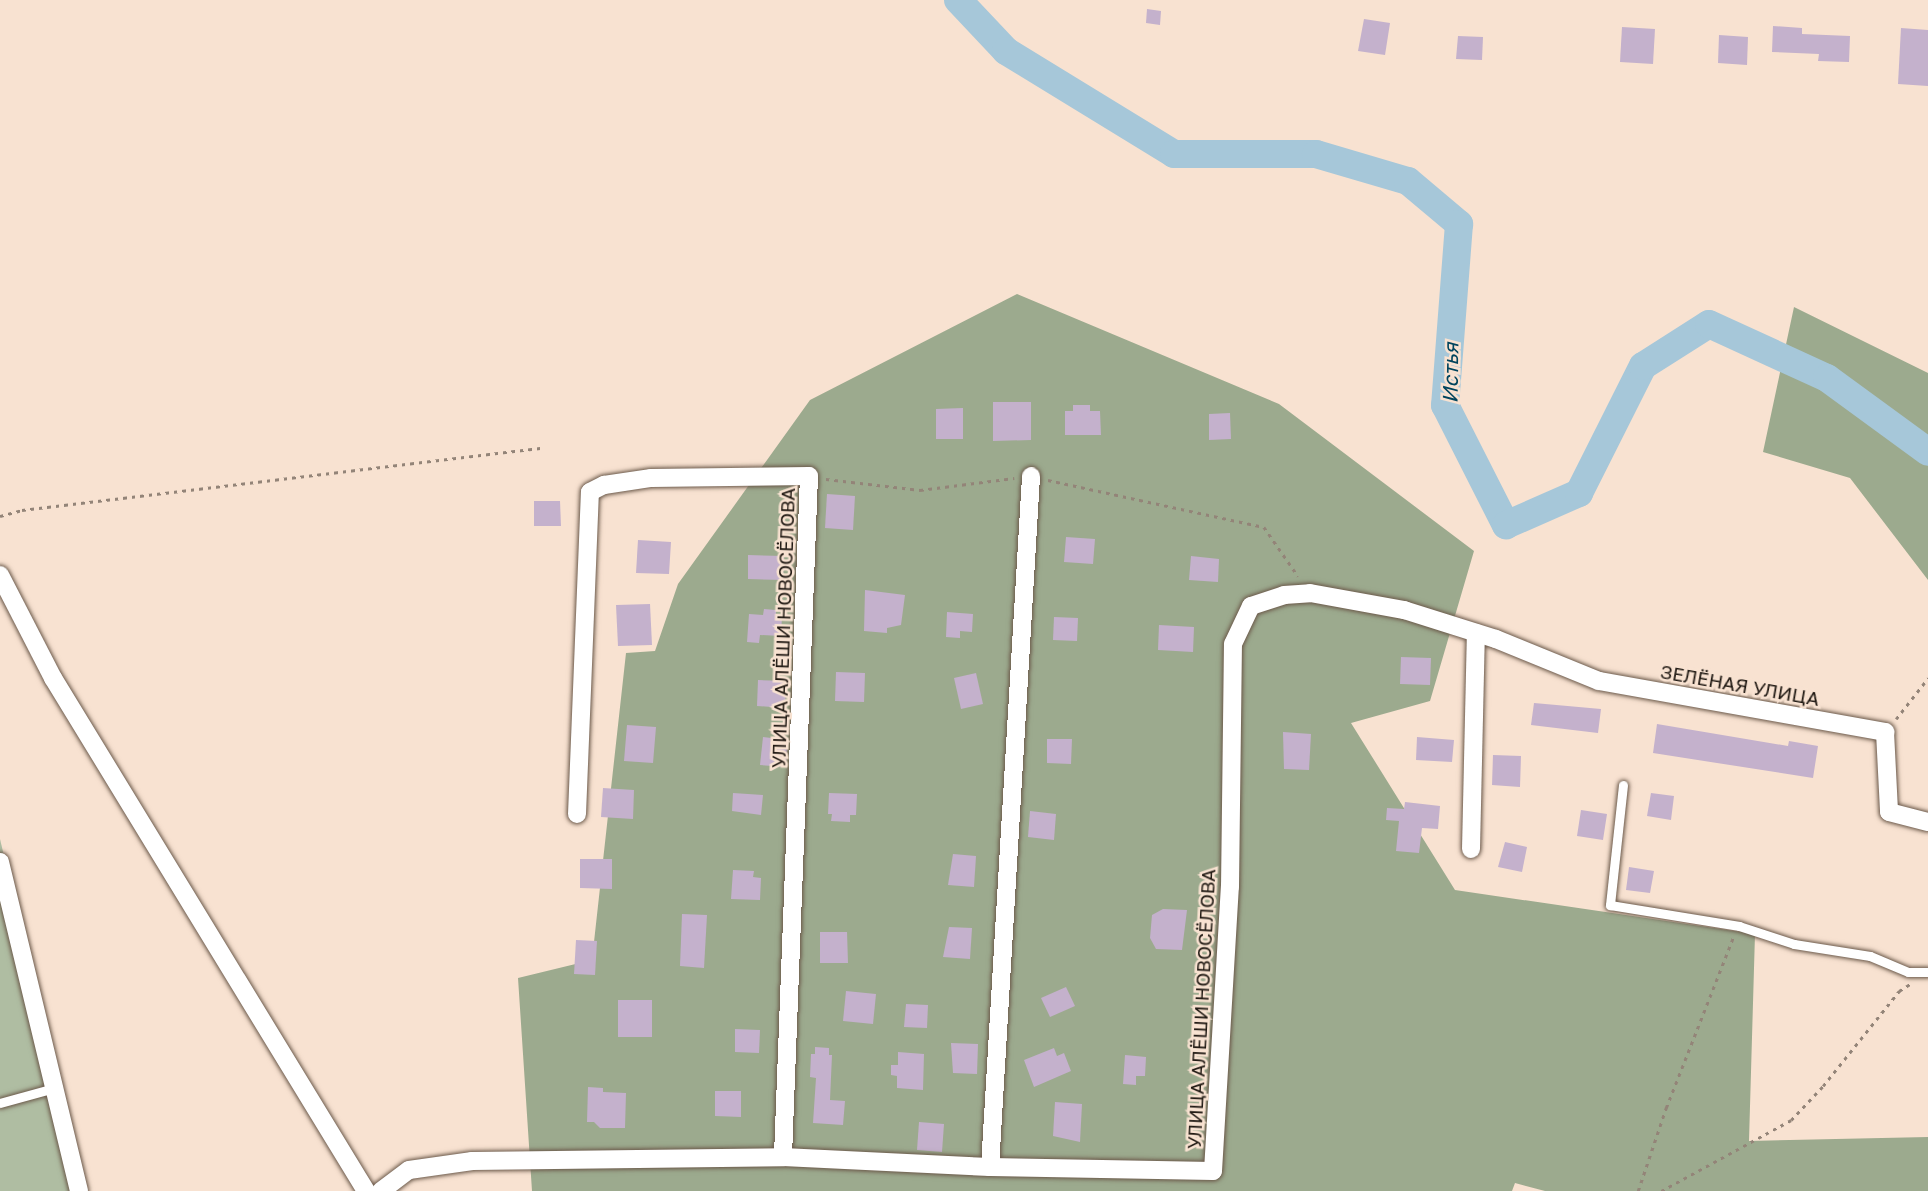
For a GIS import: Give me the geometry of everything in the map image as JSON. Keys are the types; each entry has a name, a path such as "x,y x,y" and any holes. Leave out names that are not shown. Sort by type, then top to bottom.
{"street":[{"name":"УЛИЦА АЛЁШИ НОВОСЁЛОВА","path":"577,814 590,492 604,485 651,478 809,476 783,1157"},
{"path":"990,1167 1031,476"},
{"path":"0,577 53,678 366,1191"},
{"name":"УЛИЦА АЛЁШИ НОВОСЁЛОВА","path":"382,1191 409,1170 472,1161 783,1157 990,1167 1213,1171 1230,887 1233,644 1251,606 1284,595 1310,593"},
{"name":"ЗЕЛЁНАЯ УЛИЦА","path":"1310,593 1404,610 1476,633 1598,681 1885,732"},
{"path":"1471,849 1476,633"},
{"path":"1885,732 1889,811 1928,822"},
{"path":"0,862 79,1191"}],"lane":[{"path":"1623,785 1610,905 1739,926 1794,944 1870,956 1908,972 1928,972"},
{"path":"0,1103 54,1088"}],"path":[{"path":"0,516 35,508 540,448"},
{"path":"809,476 920,490 1031,476 1264,527 1310,593"},
{"path":"1885,732 1928,678"},
{"path":"1639,1191 1666,1108 1739,926"},
{"path":"1661,1191 1791,1119 1823,1086 1899,990 1919,979"}],"green space":[{"path":"1017,294 1279,404 1474,551 1430,701 1351,723 1455,890 1755,934 1749,1141 1928,1137 1928,1191 1545,1191 1515,1183 1512,1191 532,1191 518,978 592,960 626,653 655,651 678,584 810,400"},
{"path":"1794,307 1928,373 1928,580 1850,478 1763,452"},
{"path":"0,839 84,1191 0,1191"}],"building":[{"path":"1147,9 1161,11 1160,25 1146,23"},
{"path":"1364,19 1390,23 1385,55 1358,51"},
{"path":"1773,26 1802,28 1802,34 1850,36 1849,62 1818,61 1819,54 1772,52"},
{"path":"1622,27 1655,29 1653,64 1620,62"},
{"path":"1901,28 1928,30 1928,86 1898,84"},
{"path":"1719,35 1748,37 1747,65 1718,63"},
{"path":"1458,36 1483,37 1482,60 1456,59"},
{"path":"993,402 1031,402 1031,440 993,441"},
{"path":"1073,405 1090,405 1090,411 1100,411 1101,435 1065,435 1065,411 1073,411"},
{"path":"963,408 963,439 936,439 936,409"},
{"path":"1230,413 1231,439 1209,440 1209,414"},
{"path":"827,494 855,496 853,530 825,528"},
{"path":"534,501 560,501 561,526 534,526"},
{"path":"1066,537 1095,539 1093,564 1064,562"},
{"path":"638,540 671,542 669,574 636,573"},
{"path":"748,555 784,556 783,580 748,579"},
{"path":"1191,556 1219,559 1218,582 1189,580"},
{"path":"865,590 905,595 901,625 887,628 887,633 864,631"},
{"path":"650,604 652,645 618,646 616,605"},
{"path":"764,609 776,610 776,616 782,616 781,636 760,635 759,643 747,642 749,614 763,615"},
{"path":"947,612 973,614 972,632 960,631 960,638 946,637"},
{"path":"1054,617 1078,618 1077,641 1053,640"},
{"path":"1159,625 1194,627 1193,652 1158,650"},
{"path":"1401,657 1431,658 1430,685 1400,684"},
{"path":"836,672 865,673 864,702 835,701"},
{"path":"976,673 983,704 961,709 954,678"},
{"path":"758,680 786,681 785,708 757,706"},
{"path":"1534,703 1601,709 1598,733 1531,725"},
{"path":"1657,724 1788,746 1789,741 1818,746 1813,778 1653,753"},
{"path":"627,725 656,727 653,763 624,761"},
{"path":"1283,732 1311,734 1309,770 1284,769"},
{"path":"763,737 788,740 786,767 760,765"},
{"path":"1417,737 1454,740 1452,762 1416,760"},
{"path":"1047,739 1072,739 1071,764 1047,763"},
{"path":"1493,755 1521,756 1520,787 1492,785"},
{"path":"603,788 634,790 633,819 601,817"},
{"path":"733,793 763,795 761,815 732,811"},
{"path":"829,793 857,794 856,815 850,815 850,822 831,821 832,814 828,814"},
{"path":"1651,793 1674,796 1671,820 1647,816"},
{"path":"1405,802 1440,806 1438,829 1422,828 1419,853 1396,851 1399,821 1386,820 1387,808 1404,809"},
{"path":"1581,810 1607,814 1603,840 1577,836"},
{"path":"1030,811 1056,814 1054,840 1028,837"},
{"path":"1505,842 1527,847 1522,872 1498,867"},
{"path":"953,854 976,856 974,887 948,885"},
{"path":"580,859 612,859 612,889 580,888"},
{"path":"1629,867 1654,871 1650,893 1626,890"},
{"path":"733,870 754,871 753,877 761,878 760,900 731,899"},
{"path":"1163,909 1187,910 1182,950 1156,949 1150,938 1152,915"},
{"path":"682,914 707,915 704,968 680,966"},
{"path":"949,927 972,928 970,959 943,957"},
{"path":"820,932 847,932 848,963 820,963"},
{"path":"576,940 597,941 595,975 574,974"},
{"path":"1066,987 1075,1006 1050,1017 1041,998"},
{"path":"846,991 876,994 873,1024 843,1021"},
{"path":"618,1000 652,1000 652,1037 618,1037"},
{"path":"906,1004 928,1005 927,1028 904,1027"},
{"path":"735,1029 760,1030 759,1053 735,1052"},
{"path":"951,1043 978,1044 977,1074 953,1073"},
{"path":"815,1047 829,1048 829,1055 832,1055 830,1100 845,1101 843,1125 813,1123 816,1078 810,1077 811,1054 815,1054"},
{"path":"1054,1048 1057,1056 1064,1053 1071,1071 1034,1087 1024,1060"},
{"path":"898,1052 924,1054 923,1090 897,1088 897,1076 891,1075 891,1065 898,1065"},
{"path":"1125,1055 1146,1057 1145,1076 1136,1076 1136,1085 1123,1084"},
{"path":"588,1087 603,1088 603,1092 626,1093 625,1128 600,1128 594,1122 587,1122"},
{"path":"715,1091 741,1091 741,1117 715,1116"},
{"path":"1055,1102 1082,1104 1080,1142 1053,1136"},
{"path":"919,1122 944,1124 942,1152 917,1150"}],"waterway":[{"name":"Истья","path":"958,0 1006,51 1174,154 1316,154 1408,181 1459,224 1445,405 1506,525 1579,493 1643,366 1709,324 1827,378 1928,452"}]}
